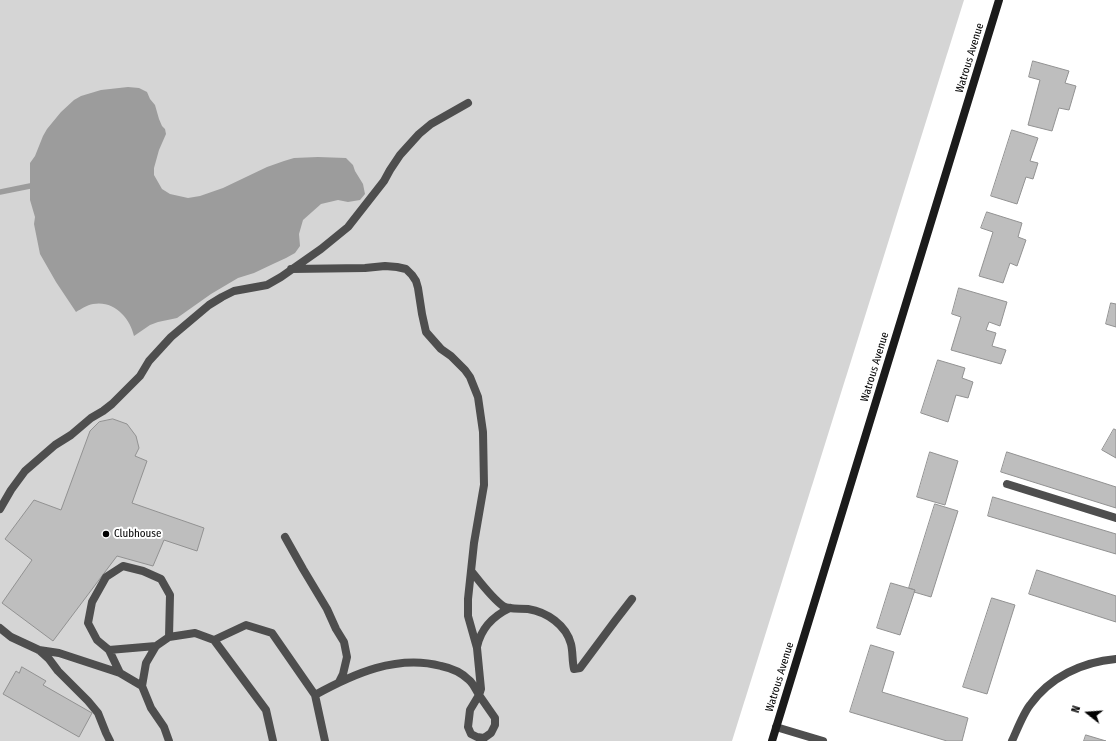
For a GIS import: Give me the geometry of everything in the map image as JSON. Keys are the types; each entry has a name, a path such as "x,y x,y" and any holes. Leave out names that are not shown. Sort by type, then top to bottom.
{"street":[{"name":"Watrous Avenue","path":"772,741 999,0"}],"lane":[{"path":"0,509 11,490 25,471 55,445 71,435 91,418 112,404 140,376 149,362 171,337 209,305 222,297 234,291 267,285 321,250 348,227 384,181 400,155 422,131 440,118 468,103"},
{"path":"292,269 375,267 397,267 406,269 412,275 418,288 426,332 465,370 470,377 478,397 483,432 484,484 474,543 468,599 470,625 477,648 481,689 480,695 470,710 468,727 471,734 484,738 491,733 495,725 495,718 480,695 469,680 458,672 433,664 419,662 383,666 339,682 315,694"},
{"path":"1007,484 1116,518"},
{"path":"286,537 344,642 347,657 343,674 339,682"},
{"path":"120,673 109,650 97,640 88,623 92,602 106,577 123,566 143,571 161,579 170,595 169,637"},
{"path":"472,572 504,606 537,611 554,620 561,626 567,634 570,643 574,668 580,668 632,599"},
{"path":"477,648 482,632 488,623 510,608"},
{"path":"214,640 246,625 272,633 315,694 325,741"},
{"path":"0,628 11,637 39,650 59,653 120,673 142,686"},
{"path":"169,741 164,728 152,708 142,686 146,663 156,646 169,637 195,634 214,640 266,710 273,741"},
{"path":"109,650 156,646"},
{"path":"39,650 98,713 110,741"},
{"path":"1012,741 1029,706 1047,685 1071,670 1105,660 1116,659"},
{"path":"776,727 823,741"}],"shaded area":[{"path":"0,0 964,0 732,741 0,741"},
{"path":"128,87 139,88 147,92 155,105 159,119 165,129 166,134 159,150 154,168 154,175 162,189 170,194 188,198 200,196 223,188 267,167 284,161 294,158 318,157 346,158 353,165 363,184 365,194 360,200 348,202 338,200 321,204 303,220 299,234 300,246 295,253 254,273 238,278 211,294 177,318 150,325 134,336 125,317 120,312 108,305 101,303 91,305 76,312 40,254 34,224 35,217 30,200 30,163 35,156 47,129 61,112 74,100 81,96 101,90"}],"building":[{"path":"1033,61 1069,71 1065,83 1076,86 1069,110 1059,108 1052,131 1028,125 1040,80 1029,77"},
{"path":"1012,130 1038,138 1030,161 1038,163 1033,179 1026,177 1017,204 991,196"},
{"path":"987,212 1022,223 1018,237 1026,240 1017,266 1010,263 1003,283 979,276 993,232 981,228"},
{"path":"959,288 1007,302 1000,326 989,322 986,330 996,333 992,346 1006,350 1001,364 951,350 961,317 952,314"},
{"path":"1111,303 1116,304 1116,327 1106,324"},
{"path":"938,360 965,368 962,378 973,382 968,398 956,395 948,422 921,413"},
{"name":"Clubhouse","path":"113,419 127,424 136,436 139,448 135,456 147,461 132,503 204,528 197,551 164,540 153,566 117,556 53,641 2,603 32,560 5,539 34,500 61,510 90,431 99,422"},
{"path":"1114,429 1116,430 1116,458 1102,450"},
{"path":"930,452 958,461 945,505 917,497"},
{"path":"1007,452 1116,487 1116,508 1001,472"},
{"path":"993,497 1116,534 1116,554 988,516"},
{"path":"935,504 958,511 931,597 914,592 915,590 909,588"},
{"path":"1037,570 1116,596 1116,622 1029,594"},
{"path":"891,583 915,590 900,635 877,628"},
{"path":"992,598 1015,605 987,694 963,687"},
{"path":"871,645 894,652 882,692 968,718 962,741 947,741 850,712"},
{"path":"22,667 46,681 43,685 92,713 79,737 3,694 16,671 19,673"},
{"path":"1086,735 1106,741 1084,741"}],"waterway":[{"path":"0,192 30,186"}],"place":[{"name":"Clubhouse","path":"106,534"}]}
